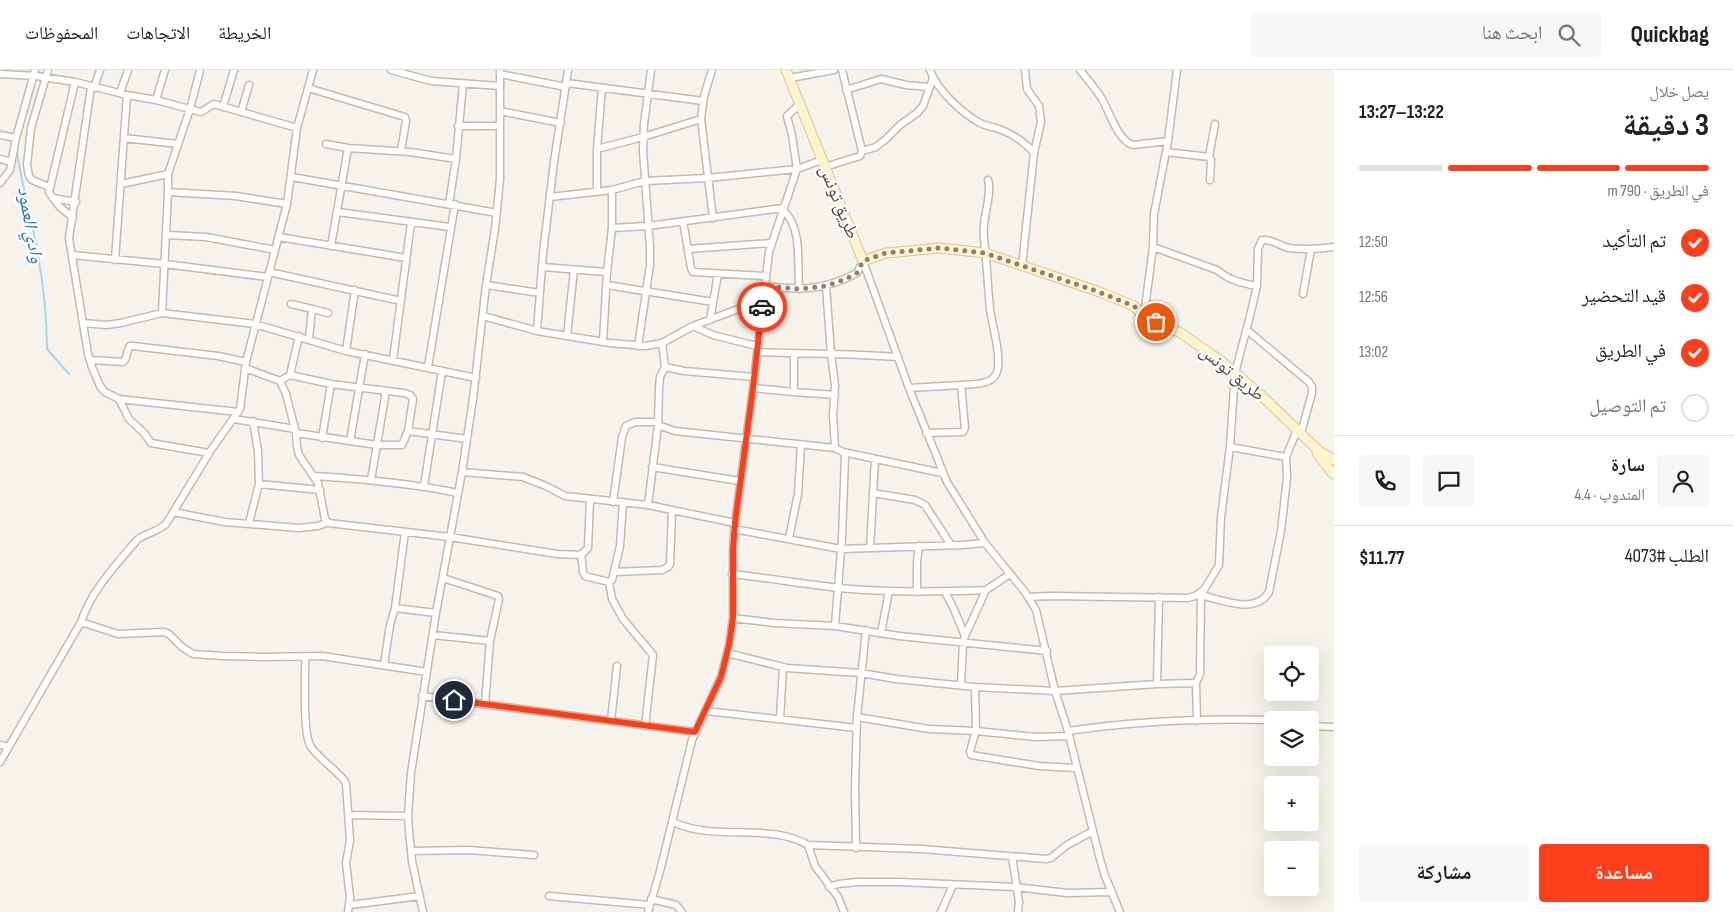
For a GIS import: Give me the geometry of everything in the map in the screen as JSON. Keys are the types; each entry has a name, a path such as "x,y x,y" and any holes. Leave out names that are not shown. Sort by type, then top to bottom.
{"main road":[{"name":"طريق تونس","path":"788,74 863,261 886,253 930,249 985,253 1134,306 1144,316 1181,333 1235,373 1323,455 1334,460"},
{"name":"طريق تونس","path":"1301,433 1334,475"},
{"name":"طريق تونس","path":"1334,466 1334,475"}],"street":[{"path":"48,70 31,128 27,165 29,176 32,180 49,187"},
{"path":"93,70 99,73 93,87 69,238 90,360 100,386 105,392 119,400 236,416 322,438 402,445 408,431 413,399 410,395 386,390 331,384 290,375 280,381"},
{"path":"116,260 124,138 123,94 128,70"},
{"path":"156,100 165,70"},
{"path":"162,313 167,235 168,174 190,109 200,70"},
{"path":"223,107 234,70"},
{"path":"0,762 81,622 86,608 93,597 131,547 143,535 161,528 209,453 236,416 243,394 246,365 255,324 287,204 297,128 313,70"},
{"path":"391,70 431,81 500,86"},
{"path":"537,331 554,162 568,70"},
{"path":"638,346 650,247 643,137 651,70"},
{"path":"712,70 703,101 701,119 712,218"},
{"path":"788,74 834,70"},
{"path":"550,197 612,190 646,181 708,178 797,169 860,156 862,151 842,70"},
{"path":"930,70 933,78 963,111 981,124 1001,129 1028,145 1034,153"},
{"path":"1022,266 1034,153 1041,122 1039,106 1027,89 1025,70"},
{"path":"1080,70 1101,98 1114,124 1128,144 1168,141"},
{"path":"1144,316 1154,214 1168,141 1177,70"},
{"path":"423,912 412,861 408,816 411,773 422,696 462,472 476,378 500,179 500,72 566,85 703,101"},
{"path":"1,74 35,74 46,78 75,82 156,100 201,112 207,110 212,105 223,107 297,128"},
{"path":"0,183 10,170 16,138 35,74"},
{"path":"862,151 876,147 900,125 917,113 923,106 933,78"},
{"path":"846,90 882,79 906,86 929,87"},
{"path":"73,218 53,198 49,187 75,82"},
{"path":"428,367 450,227 463,84"},
{"path":"241,112 249,85"},
{"path":"308,88 405,117 401,151"},
{"path":"597,192 597,149 602,88"},
{"path":"650,905 695,732 721,677 728,653 733,618 734,526 747,438 762,300 771,243 797,169 787,116 800,104"},
{"path":"500,111 560,122"},
{"path":"597,149 701,119"},
{"path":"1210,180 1211,160 1209,157 1215,124"},
{"path":"458,126 500,126"},
{"path":"0,135 16,138"},
{"path":"124,138 178,144"},
{"path":"326,144 348,148 401,151 456,159"},
{"path":"331,246 343,186 348,148"},
{"path":"1166,152 1209,157"},
{"path":"0,159 12,162"},
{"path":"121,184 168,174"},
{"path":"292,177 497,212"},
{"path":"909,388 987,382 998,371 998,355 990,310 985,253 984,226 990,190 988,180"},
{"path":"603,342 607,272 612,228 612,190"},
{"path":"168,192 236,196 287,204"},
{"path":"53,198 76,202"},
{"path":"612,228 648,226 783,209"},
{"path":"783,209 791,218 795,228 799,289"},
{"path":"338,212 450,227"},
{"path":"393,360 411,222"},
{"path":"683,222 693,272 766,276"},
{"path":"167,235 206,237 275,250"},
{"path":"279,237 406,258"},
{"path":"1196,721 1196,683 1200,674 1201,594 1218,565 1221,517 1230,447 1235,373 1257,286 1258,248 1262,240 1270,240 1286,248 1311,249 1334,247"},
{"path":"688,249 771,243"},
{"path":"1152,247 1217,270 1234,281 1257,286"},
{"path":"1303,294 1311,249"},
{"path":"72,255 268,275 355,290 400,301"},
{"path":"764,286 799,289 826,286 857,273 863,261"},
{"path":"863,261 942,473 967,517 984,542 1029,597 1039,618 1055,691 1068,733 1105,876 1120,912"},
{"path":"542,267 607,272"},
{"path":"566,336 574,270"},
{"path":"710,320 718,274"},
{"path":"486,285 540,294"},
{"path":"607,285 713,302"},
{"path":"826,286 831,354 836,385 833,415 835,448"},
{"path":"346,351 355,290"},
{"path":"483,316 537,331 603,342 654,346 693,326 762,300"},
{"path":"291,304 328,313"},
{"path":"309,339 312,309"},
{"path":"84,323 106,325 162,313 255,324 346,351 476,378"},
{"path":"693,326 713,335 757,349 794,354 856,353 898,357"},
{"path":"1029,597 1188,598 1201,594 1239,604 1255,604 1266,598 1270,592 1282,531 1287,478 1286,457 1301,433 1312,388 1309,382 1247,330"},
{"path":"290,375 299,336"},
{"path":"648,505 658,424 660,378 665,367 662,343"},
{"path":"90,360 123,362 126,358 127,350 130,346 133,346 218,356 246,365 280,381 286,394 296,431 299,455 315,476 320,490 326,522"},
{"path":"350,441 365,354"},
{"path":"794,354 794,392"},
{"path":"665,367 684,371 754,377"},
{"path":"424,486 442,371"},
{"path":"322,438 331,384"},
{"path":"926,433 960,433 964,430 961,385"},
{"path":"753,388 835,395"},
{"path":"370,480 386,390"},
{"path":"119,400 129,419 144,432 151,443 209,453"},
{"path":"249,523 259,484 258,451 253,421"},
{"path":"613,502 622,438 626,426 634,422 658,424 675,431 835,448 843,452 942,473"},
{"path":"408,431 467,439"},
{"path":"789,538 798,494 801,445"},
{"path":"1230,447 1286,457"},
{"path":"835,626 841,549 845,456 843,452"},
{"path":"870,548 874,459"},
{"path":"652,467 740,481"},
{"path":"462,472 523,477 565,496 648,505 841,549 984,542"},
{"path":"315,476 424,486 458,493"},
{"path":"259,484 320,490"},
{"path":"873,493 915,500 924,504 951,545"},
{"path":"173,512 215,521 299,528 318,526 326,522 450,537 557,554 581,554 588,548 590,500"},
{"path":"609,582 613,579 620,546 623,502"},
{"path":"615,572 662,570 668,567 670,564 672,510"},
{"path":"384,665 390,625 395,608 405,532"},
{"path":"917,592 919,546"},
{"path":"581,554 585,576 609,582"},
{"path":"732,574 838,588 889,592 945,592 986,590 1010,574"},
{"path":"444,578 498,596 499,599 490,641 485,704"},
{"path":"609,582 612,599 623,619 653,655 645,726"},
{"path":"962,685 963,643 986,590"},
{"path":"881,633 889,592"},
{"path":"945,592 954,607 965,636"},
{"path":"1157,684 1159,597"},
{"path":"395,608 436,613"},
{"path":"733,618 774,623 835,626 1047,652"},
{"path":"81,622 122,635 164,632 169,634 182,648 193,654 223,656 322,656 427,672"},
{"path":"856,848 857,717 866,630"},
{"path":"433,634 490,641"},
{"path":"728,653 783,667 822,672 861,673 913,681 975,687 1055,691 1196,683"},
{"path":"306,657 309,742 322,760 346,780 350,847 346,864 349,909 420,896"},
{"path":"611,721 617,666"},
{"path":"780,719 783,667"},
{"path":"975,687 976,731 970,751 972,756 1040,766 1076,768"},
{"path":"422,696 695,732"},
{"path":"706,711 857,728"},
{"path":"857,717 917,728 1036,737 1115,724 1264,720"},
{"path":"1319,726 1334,727"},
{"path":"0,745 9,747"},
{"path":"349,815 408,816"},
{"path":"672,822 694,830 796,838 808,845 921,849 1040,859 1051,858 1067,845 1094,831"},
{"path":"808,845 814,866 838,897 844,912"},
{"path":"412,851 469,850 534,855"},
{"path":"1012,856 1019,902 1018,912"},
{"path":"829,887 858,882 899,882 1016,887 1067,893 1112,892"},
{"path":"941,912 953,885"},
{"path":"549,896 650,905 676,905 682,912"}],"waterway":[{"name":"وادي العمود","path":"17,150 42,278 46,313 47,349 69,374"}],"way so far":[{"path":"762,307 764,286 812,289 826,286 857,273 863,261 886,253 939,248 985,253 1134,306 1144,316 1156,322"}],"route":[{"path":"454,700 695,732 721,677 729,645 733,618 735,523 762,307"}]}
